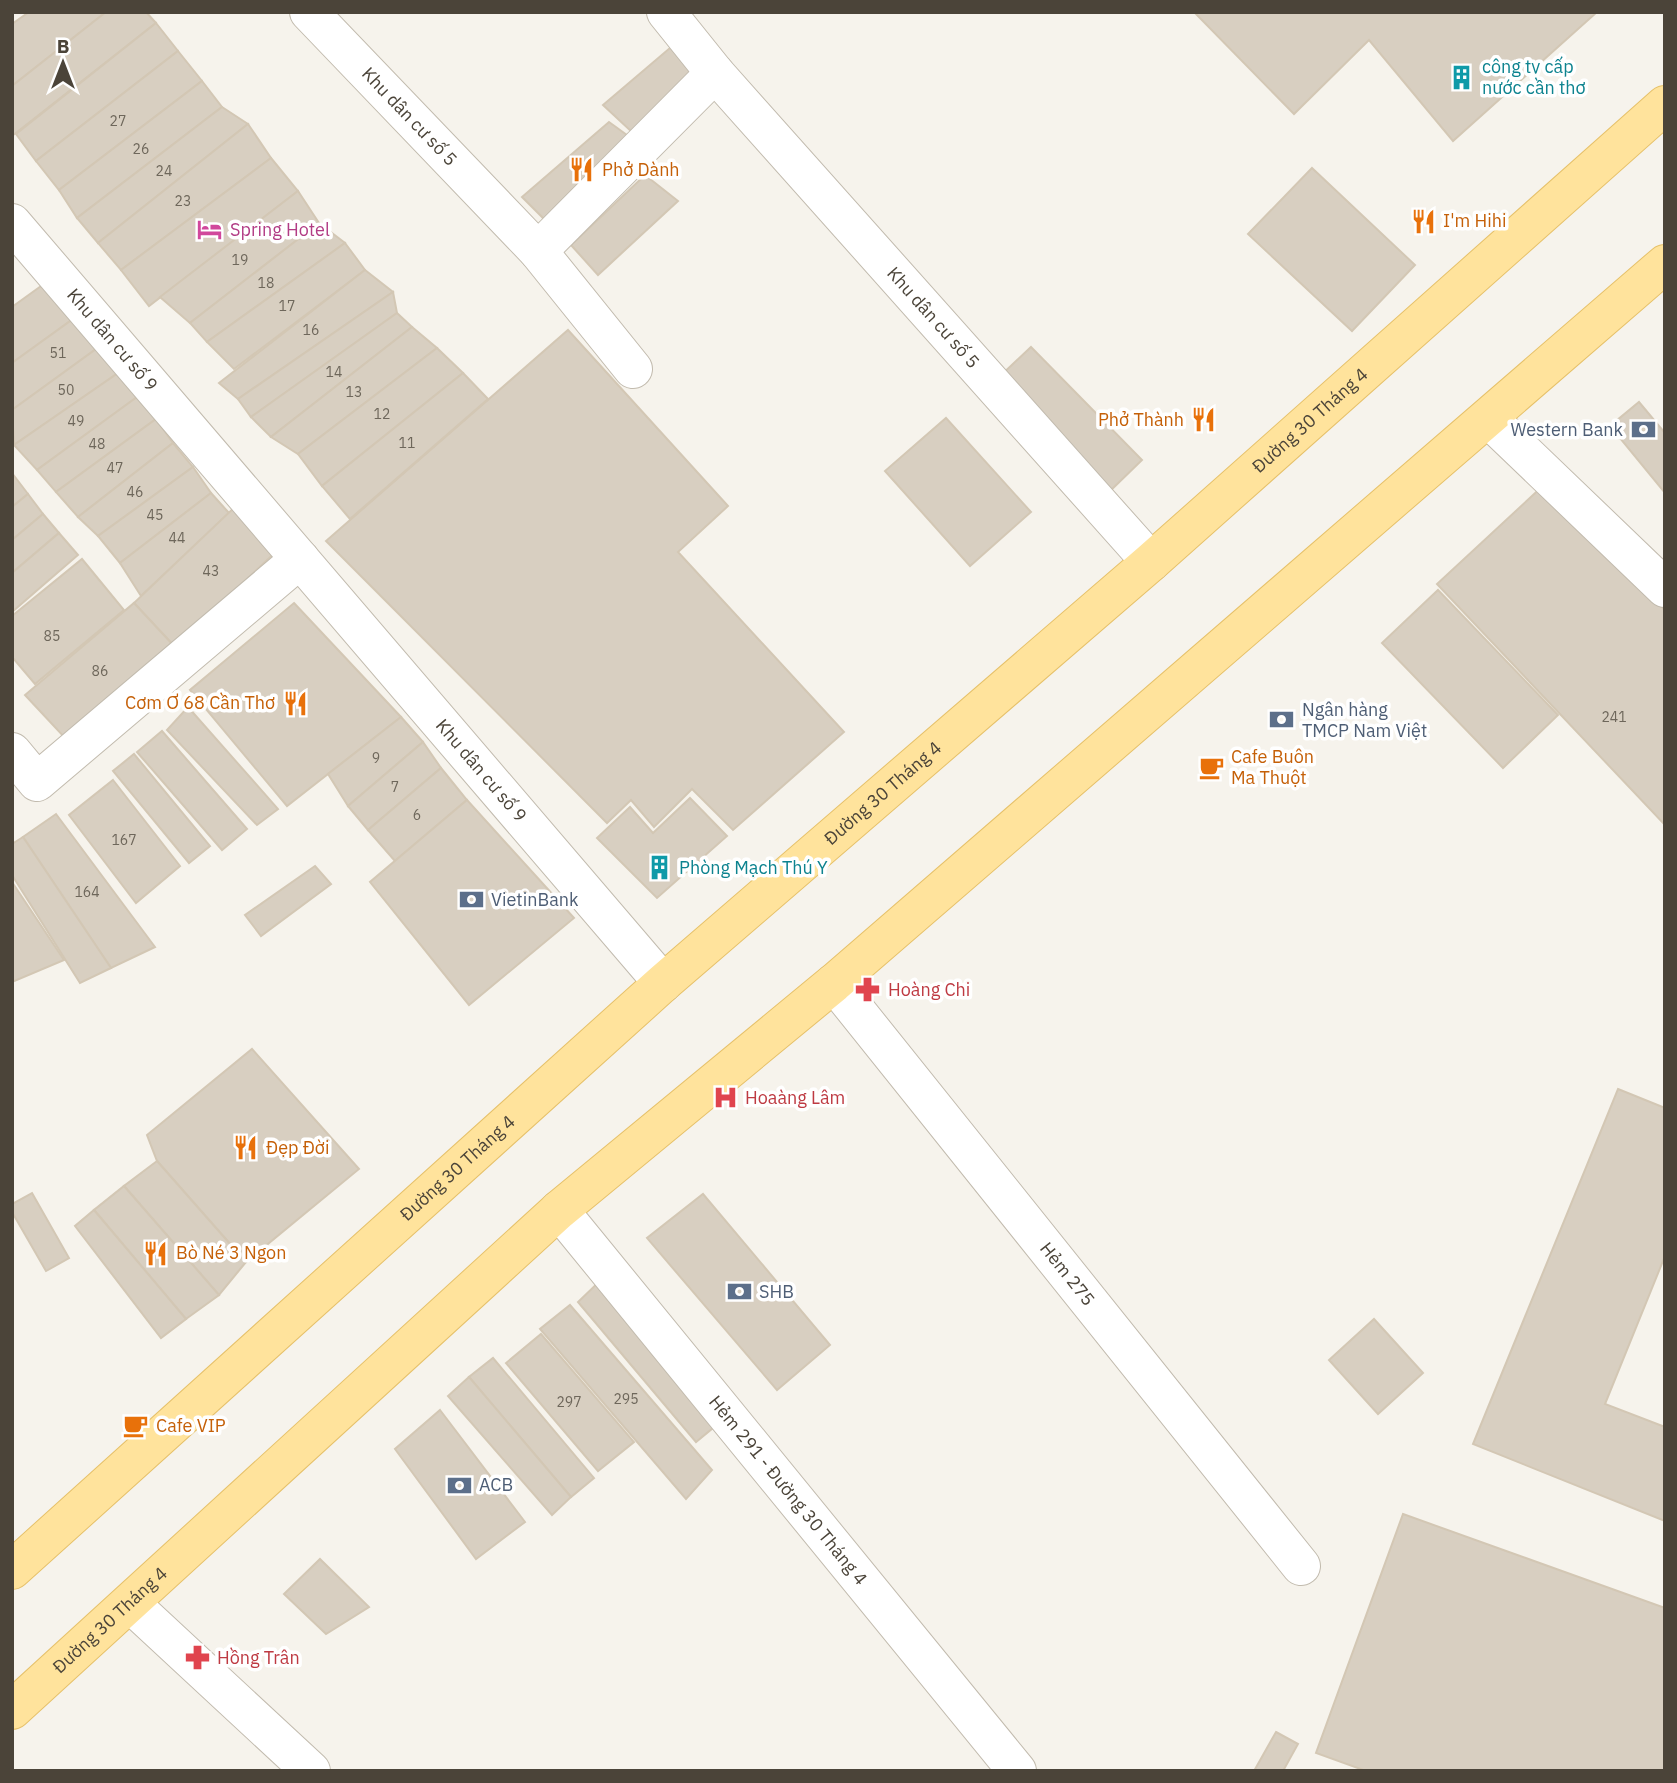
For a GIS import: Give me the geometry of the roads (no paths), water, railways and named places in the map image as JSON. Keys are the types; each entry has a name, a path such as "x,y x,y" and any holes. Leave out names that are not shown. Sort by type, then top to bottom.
{"main road":[{"name":"Đường 30 Tháng 4","path":"12,1570 663,983 1151,562 1665,105"},
{"name":"Đường 30 Tháng 4","path":"12,1710 559,1210 834,983 1665,264"}],"street":[{"name":"Khu dân cư số 5","path":"309,12 538,251 633,369"},
{"name":"Khu dân cư số 5","path":"666,12 715,73 1151,562"},
{"path":"538,251 715,73"},
{"name":"Khu dân cư số 9","path":"20,245 300,559 663,983"},
{"path":"1489,419 1665,588"},
{"path":"12,752 25,789 300,559"},
{"name":"Hẻm 275","path":"834,983 1301,1566"},
{"name":"Hẻm 291 - Đường 30 Tháng 4","path":"559,1210 1017,1771"},
{"path":"131,1604 311,1771"}],"place":[{"name":"công ty cấp nước cần thơ","path":"1462,77"},
{"name":"Phở Dành","path":"582,170"},
{"name":"I'm Hihi","path":"1423,221"},
{"name":"Spring Hotel","path":"210,230"},
{"name":"Phở Thành","path":"1204,420"},
{"name":"Western Bank","path":"1643,430"},
{"name":"Cơm Ơ 68 Cần Thơ","path":"295,703"},
{"name":"Ngân hàng TMCP Nam Việt","path":"1282,720"},
{"name":"Cafe Buôn Ma Thuột","path":"1211,767"},
{"name":"Phòng Mạch Thú Y","path":"659,868"},
{"name":"VietinBank","path":"471,900"},
{"name":"Hoàng Chi","path":"868,990"},
{"name":"Hoaàng Lâm","path":"725,1098"},
{"name":"Đẹp Đời","path":"246,1148"},
{"name":"Bò Né 3 Ngon","path":"156,1253"},
{"name":"SHB","path":"739,1292"},
{"name":"Cafe VIP","path":"136,1426"},
{"name":"ACB","path":"459,1485"},
{"name":"Hồng Trân","path":"197,1658"}]}
